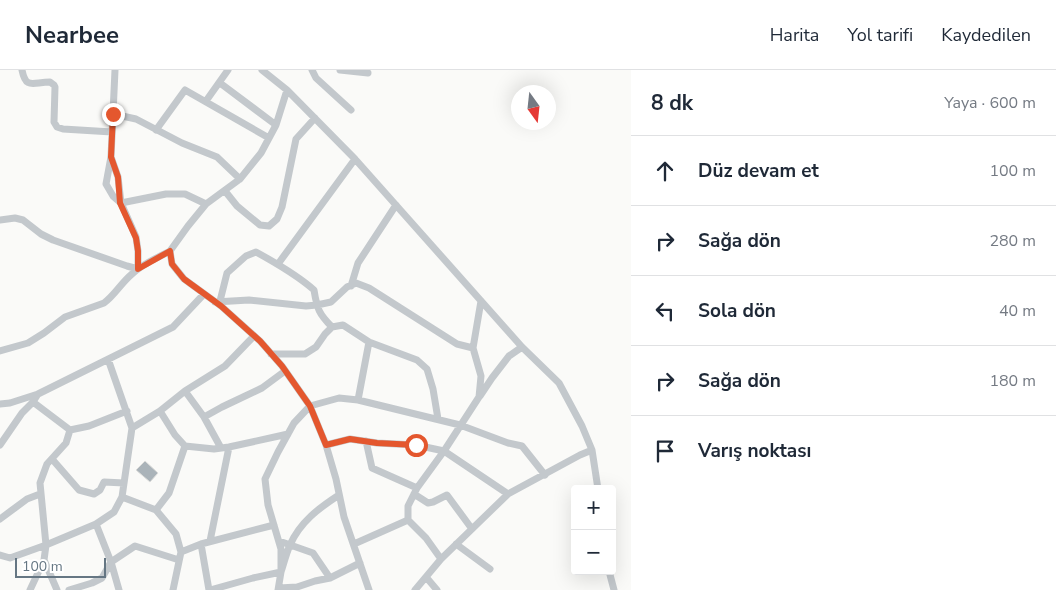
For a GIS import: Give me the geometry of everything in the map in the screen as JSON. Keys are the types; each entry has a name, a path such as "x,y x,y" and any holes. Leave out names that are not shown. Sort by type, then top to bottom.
{"street":[{"path":"22,70 24,79 31,84 50,82 54,85 54,122 57,127 112,132"},
{"path":"115,70 111,157 106,184 120,203"},
{"path":"206,101 228,70"},
{"path":"312,70 316,78 351,110"},
{"path":"340,70 368,73"},
{"path":"265,71 287,90 355,159 481,302 522,347 559,383 582,426 592,450 597,485"},
{"path":"220,83 276,125"},
{"path":"156,130 185,90 269,138"},
{"path":"0,351 28,343 65,317 104,303 138,269 170,251 206,204 240,179 261,153 276,125 287,90"},
{"path":"113,114 136,119 182,144 217,157 240,179"},
{"path":"224,190 237,206 256,222 260,225 269,226 277,219 282,207 296,139 315,118"},
{"path":"111,157 118,177 120,203 136,238 138,269"},
{"path":"278,264 355,159"},
{"path":"120,203 166,194 185,194 206,204"},
{"path":"351,286 358,263 396,205"},
{"path":"0,220 19,219 53,240 138,269"},
{"path":"170,251 172,264 184,279 217,302 254,336 285,370 310,406 326,445 344,516 368,590"},
{"path":"217,302 227,272 246,256 256,252 304,281 314,290 316,305 322,317 332,328"},
{"path":"217,302 249,300 306,306 316,305 331,302 347,287 356,283 369,288 457,344 473,348"},
{"path":"0,404 10,403 38,394 173,327 204,294"},
{"path":"479,397 481,376 473,348 481,302"},
{"path":"271,354 305,354 316,347 332,328 342,325 369,342 417,360 427,369 433,388 438,419"},
{"path":"132,428 225,366 254,336"},
{"path":"358,400 369,342"},
{"path":"441,559 426,538 408,520 408,506 479,397 509,356 522,347"},
{"path":"0,555 10,558 46,545 96,524 114,512 122,497 132,428 108,359"},
{"path":"204,418 222,407 262,388 285,370"},
{"path":"185,391 204,418 221,448"},
{"path":"0,445 38,394"},
{"path":"281,572 281,549 268,505 265,479 294,423 310,406 338,398 358,400 460,425 508,443 522,446 545,475"},
{"path":"33,402 70,430 89,426 127,412"},
{"path":"160,411 175,435 185,446 214,449 288,434"},
{"path":"30,590 44,560 46,545 40,483 47,464 66,443 70,430"},
{"path":"326,445 350,439 416,445 444,451 508,494"},
{"path":"366,441 372,468 416,491 428,503 447,494 472,529"},
{"path":"156,510 169,493 185,446"},
{"path":"210,541 229,447"},
{"path":"415,590 441,559 508,494 592,450"},
{"path":"52,459 79,490 94,494 100,490 104,482 124,484"},
{"path":"0,519 27,499 40,494"},
{"path":"339,495 317,510 301,526 290,545 281,572 278,589 297,587 330,578 360,563"},
{"path":"122,497 156,510 176,534 181,552 173,590"},
{"path":"354,544 408,520"},
{"path":"96,524 111,562 119,590"},
{"path":"181,552 210,541 274,525"},
{"path":"279,541 313,552 330,578"},
{"path":"201,544 210,590 281,572"},
{"path":"456,544 490,569"},
{"path":"69,590 102,578 111,562 135,546 180,560"},
{"path":"44,560 58,590"},
{"path":"610,575 614,590"},
{"path":"426,577 437,590"},
{"path":"315,581 316,590"}],"building":[{"path":"145,461 158,473 150,482 136,470"}],"route":[{"path":"113,114 111,157 118,177 120,203 136,238 138,269 170,251 172,264 184,279 221,306 260,341 282,366 310,406 326,445 350,439 377,443 416,445"}]}
